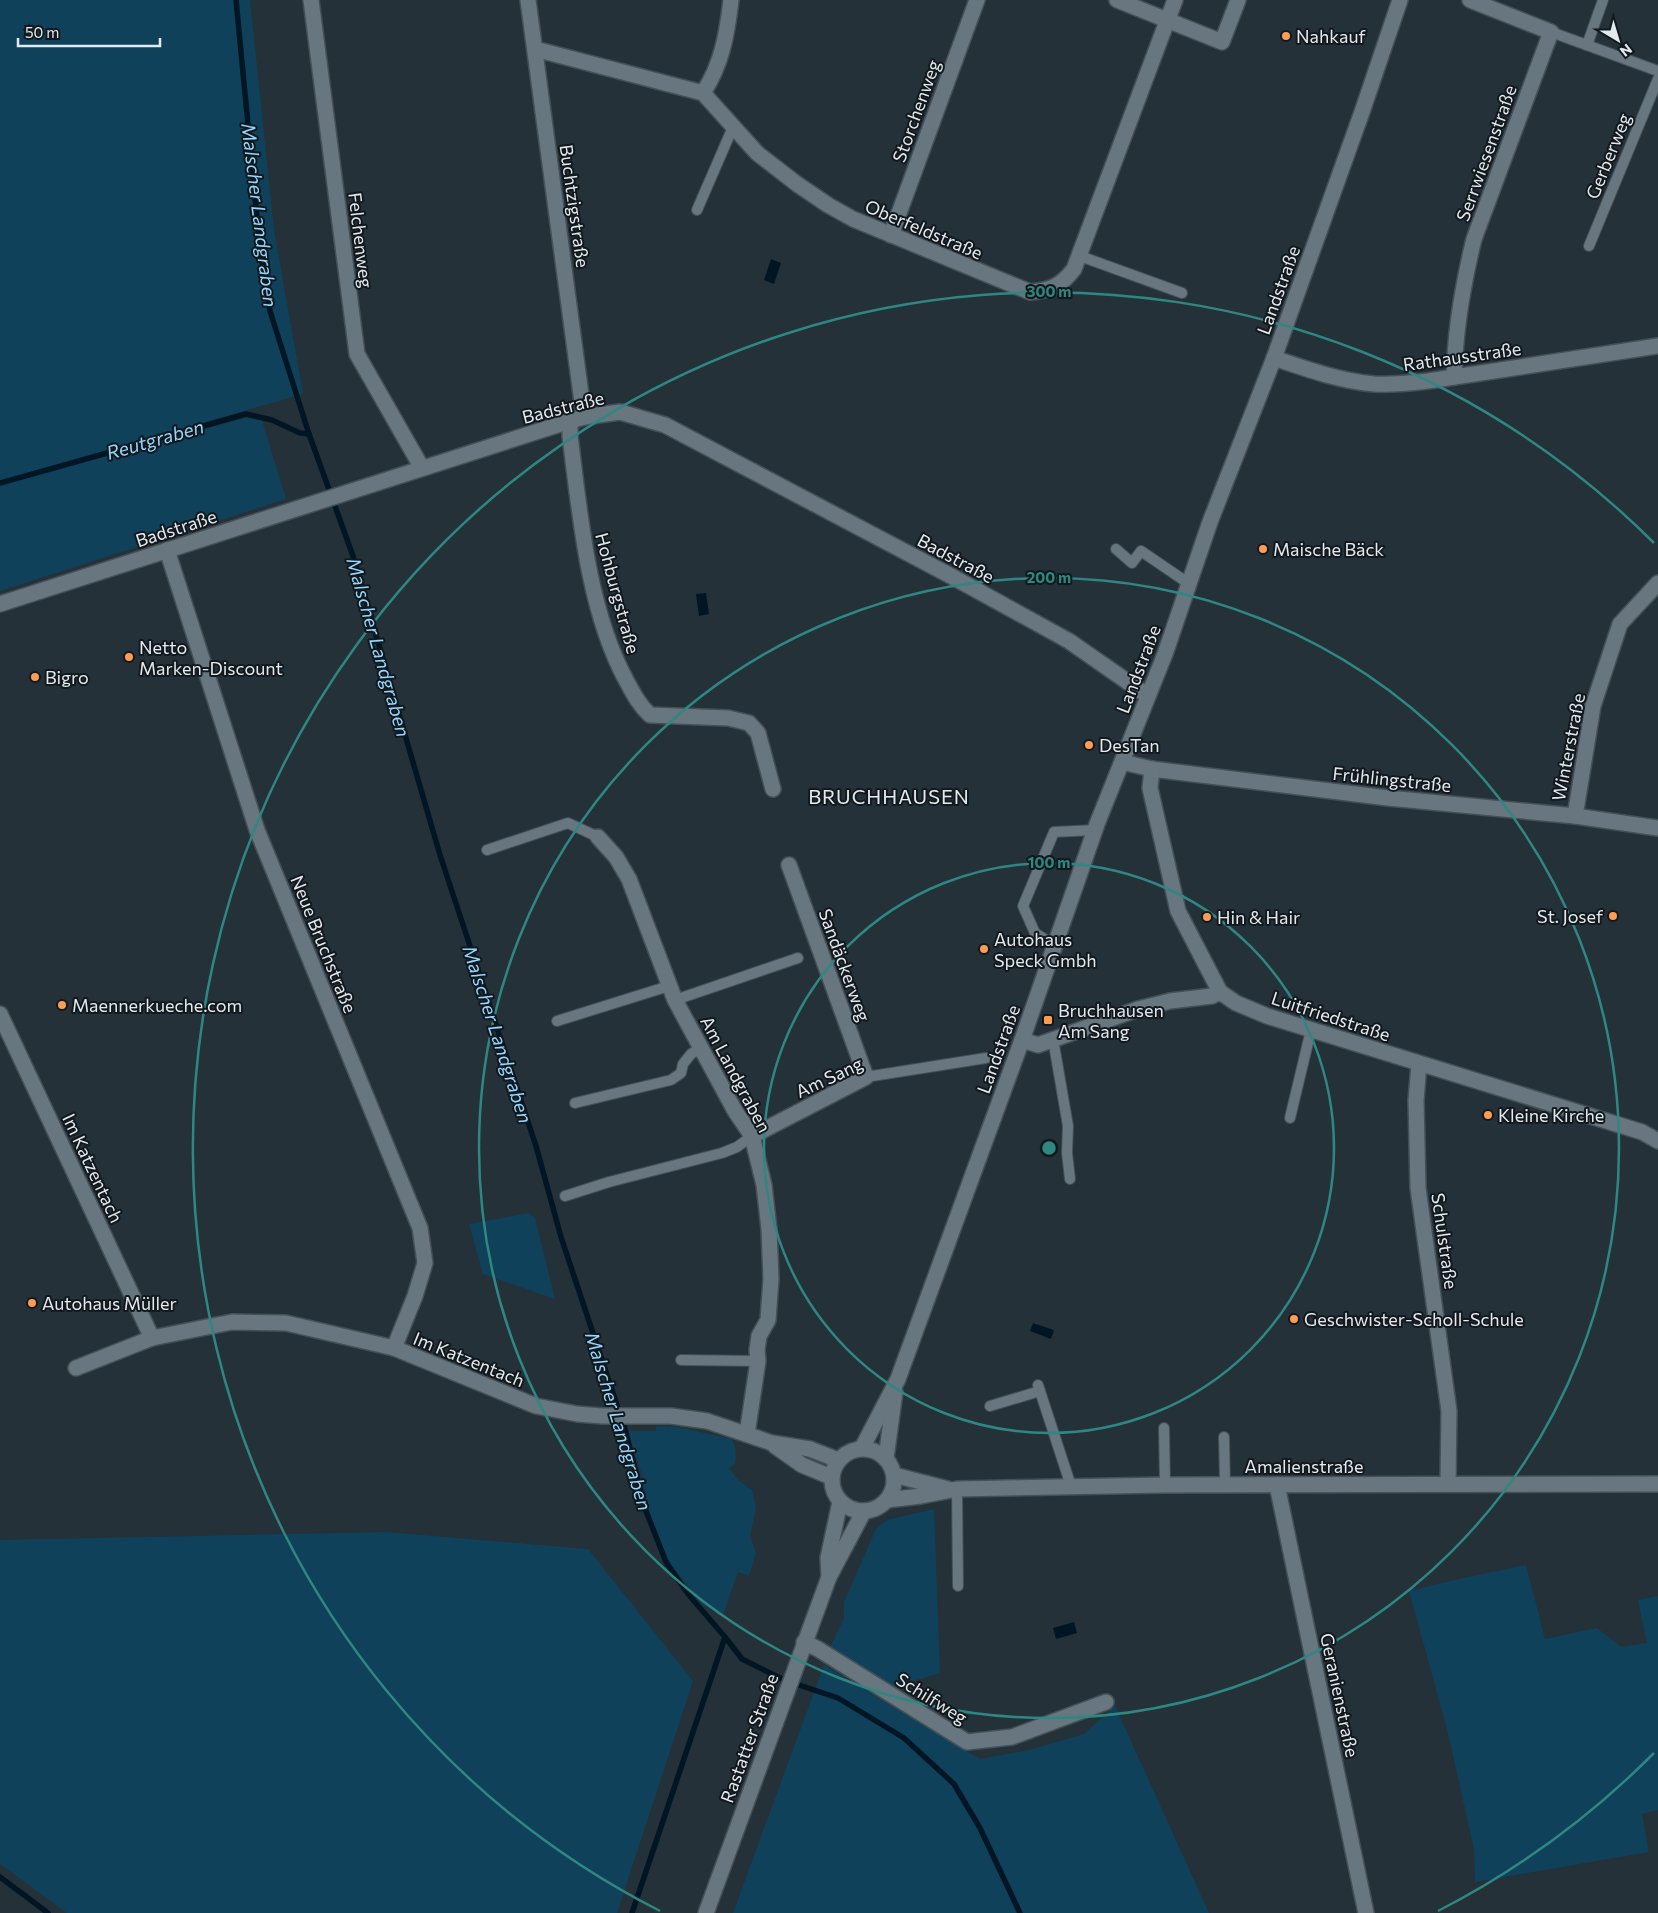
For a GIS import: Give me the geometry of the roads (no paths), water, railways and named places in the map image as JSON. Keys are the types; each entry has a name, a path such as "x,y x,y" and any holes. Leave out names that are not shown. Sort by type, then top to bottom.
{"street":[{"name":"Felchenweg","path":"311,0 357,354 378,399 422,468"},
{"name":"Buchtzigstraße","path":"528,0 577,419"},
{"path":"535,49 703,93 713,77 723,53 731,0"},
{"name":"Storchenweg","path":"892,235 977,0"},
{"path":"1116,0 1222,42 1238,0"},
{"name":"Oberfeldstraße","path":"703,93 757,153 796,184 839,211 1030,292 1041,291 1061,283 1074,268 1080,256 1175,0"},
{"name":"Landstraße","path":"862,1448 898,1379 1022,1040 1095,830 1165,654 1210,522 1274,358 1400,0"},
{"path":"1470,0 1551,32"},
{"name":"Serrwiesenstraße","path":"1454,377 1454,352 1463,287 1474,239 1551,32"},
{"name":"Rathausstraße","path":"1274,358 1353,381 1376,384 1412,383 1658,346"},
{"name":"Badstraße","path":"0,604 577,419 620,412 665,425 951,576 1069,641 1148,696"},
{"name":"Hohburgstraße","path":"577,419 570,436 582,531 596,599 614,659 640,705 650,714 728,718 749,723 758,733 772,789"},
{"name":"Neue Bruchstraße","path":"167,550 258,830 420,1228 424,1253 423,1272 394,1348"},
{"name":"Winterstraße","path":"1575,816 1593,706 1620,624 1658,583"},
{"name":"Frühlingstraße","path":"1122,762 1152,769 1388,798 1575,816 1658,828"},
{"path":"1022,1040 1038,1045 1138,1009 1170,1001 1212,996 1220,992 1178,911 1150,788 1152,769"},
{"name":"Am Landgraben","path":"598,837 616,857 629,880 669,986 735,1110 752,1136 764,1185 769,1229 771,1279 768,1320 759,1336 758,1361 747,1434"},
{"name":"Sandäckerweg","path":"789,865 866,1077"},
{"name":"Luitfriedstraße","path":"1220,992 1236,1003 1267,1016 1642,1132 1658,1141"},
{"name":"Im Katzentach","path":"0,1014 152,1338"},
{"name":"Schulstraße","path":"1419,1064 1416,1100 1418,1188 1449,1415 1448,1483"},
{"name":"Am Sang","path":"752,1136 866,1077"},
{"name":"Im Katzentach","path":"76,1368 152,1338 232,1322 272,1322 316,1329 394,1348 536,1406 576,1414 671,1416 707,1421 772,1443 810,1449 838,1460"},
{"name":"Landstraße","path":"886,1458 898,1379"},
{"name":"Im Katzentach","path":"772,1443 802,1465 831,1477"},
{"path":"862,1448 879,1453 886,1458 894,1475 892,1492 887,1500 873,1510 864,1511 855,1510 840,1502 835,1495 831,1477 838,1460 844,1454 862,1448"},
{"name":"Amalienstraße","path":"894,1475 953,1489"},
{"name":"Amalienstraße","path":"887,1500 921,1496 953,1489 1071,1486 1448,1483 1658,1484"},
{"name":"Geranienstraße","path":"1277,1485 1366,1913"},
{"name":"Rastatter Straße","path":"829,1577 828,1558 840,1502"},
{"name":"Rastatter Straße","path":"706,1913 829,1577 864,1511"},
{"name":"Schilfweg","path":"804,1642 967,1742 1012,1737 1106,1702"}],"lane":[{"path":"1588,45 1603,0"},
{"path":"1551,32 1658,71"},
{"name":"Gerberweg","path":"1589,246 1658,79"},
{"path":"698,210 733,128"},
{"path":"1080,256 1182,293"},
{"path":"1116,549 1132,563 1141,551 1188,583"},
{"path":"487,850 568,823 598,837"},
{"path":"1054,945 1035,933 1023,906 1054,832 1095,830"},
{"path":"676,1000 798,958"},
{"path":"557,1022 669,986"},
{"path":"1290,1118 1311,1030"},
{"path":"1053,1040 1068,1126 1067,1153 1070,1179"},
{"path":"575,1103 671,1080 681,1073 683,1064 691,1054 701,1048"},
{"name":"Am Sang","path":"866,1077 986,1058"},
{"path":"565,1196 609,1182 722,1153 737,1147 752,1136"},
{"path":"681,1360 758,1361"},
{"path":"990,1406 1039,1388 1071,1486"},
{"path":"1164,1428 1165,1485"},
{"path":"1224,1437 1225,1484"},
{"path":"953,1489 958,1586"}],"waterway":[{"name":"Malscher Landgraben","path":"236,0 260,249 270,311 309,434 353,556 440,855 536,1146 561,1237 625,1429 644,1506 666,1562 688,1594 742,1659 784,1680 838,1698 904,1738 954,1784 980,1828 1020,1913"},
{"name":"Reutgraben","path":"0,483 246,414 272,420 300,433 309,434"},
{"path":"632,1913 725,1637"},
{"path":"0,1877 48,1913"}],"place":[{"name":"Nahkauf","path":"1286,36"},
{"name":"Maische Bäck","path":"1263,549"},
{"name":"Netto Marken-Discount","path":"129,657"},
{"name":"Bigro","path":"35,677"},
{"name":"DesTan","path":"1089,745"},
{"name":"St. Josef","path":"1613,916"},
{"name":"Hin & Hair","path":"1207,917"},
{"name":"Autohaus Speck Gmbh","path":"984,949"},
{"name":"Maennerkueche.com","path":"62,1005"},
{"name":"Bruchhausen Am Sang","path":"1048,1020"},
{"name":"Kleine Kirche","path":"1488,1115"},
{"name":"Autohaus Müller","path":"32,1303"},
{"name":"Geschwister-Scholl-Schule","path":"1294,1319"}],"district":[{"name":"BRUCHHAUSEN","path":"889,796"}]}
